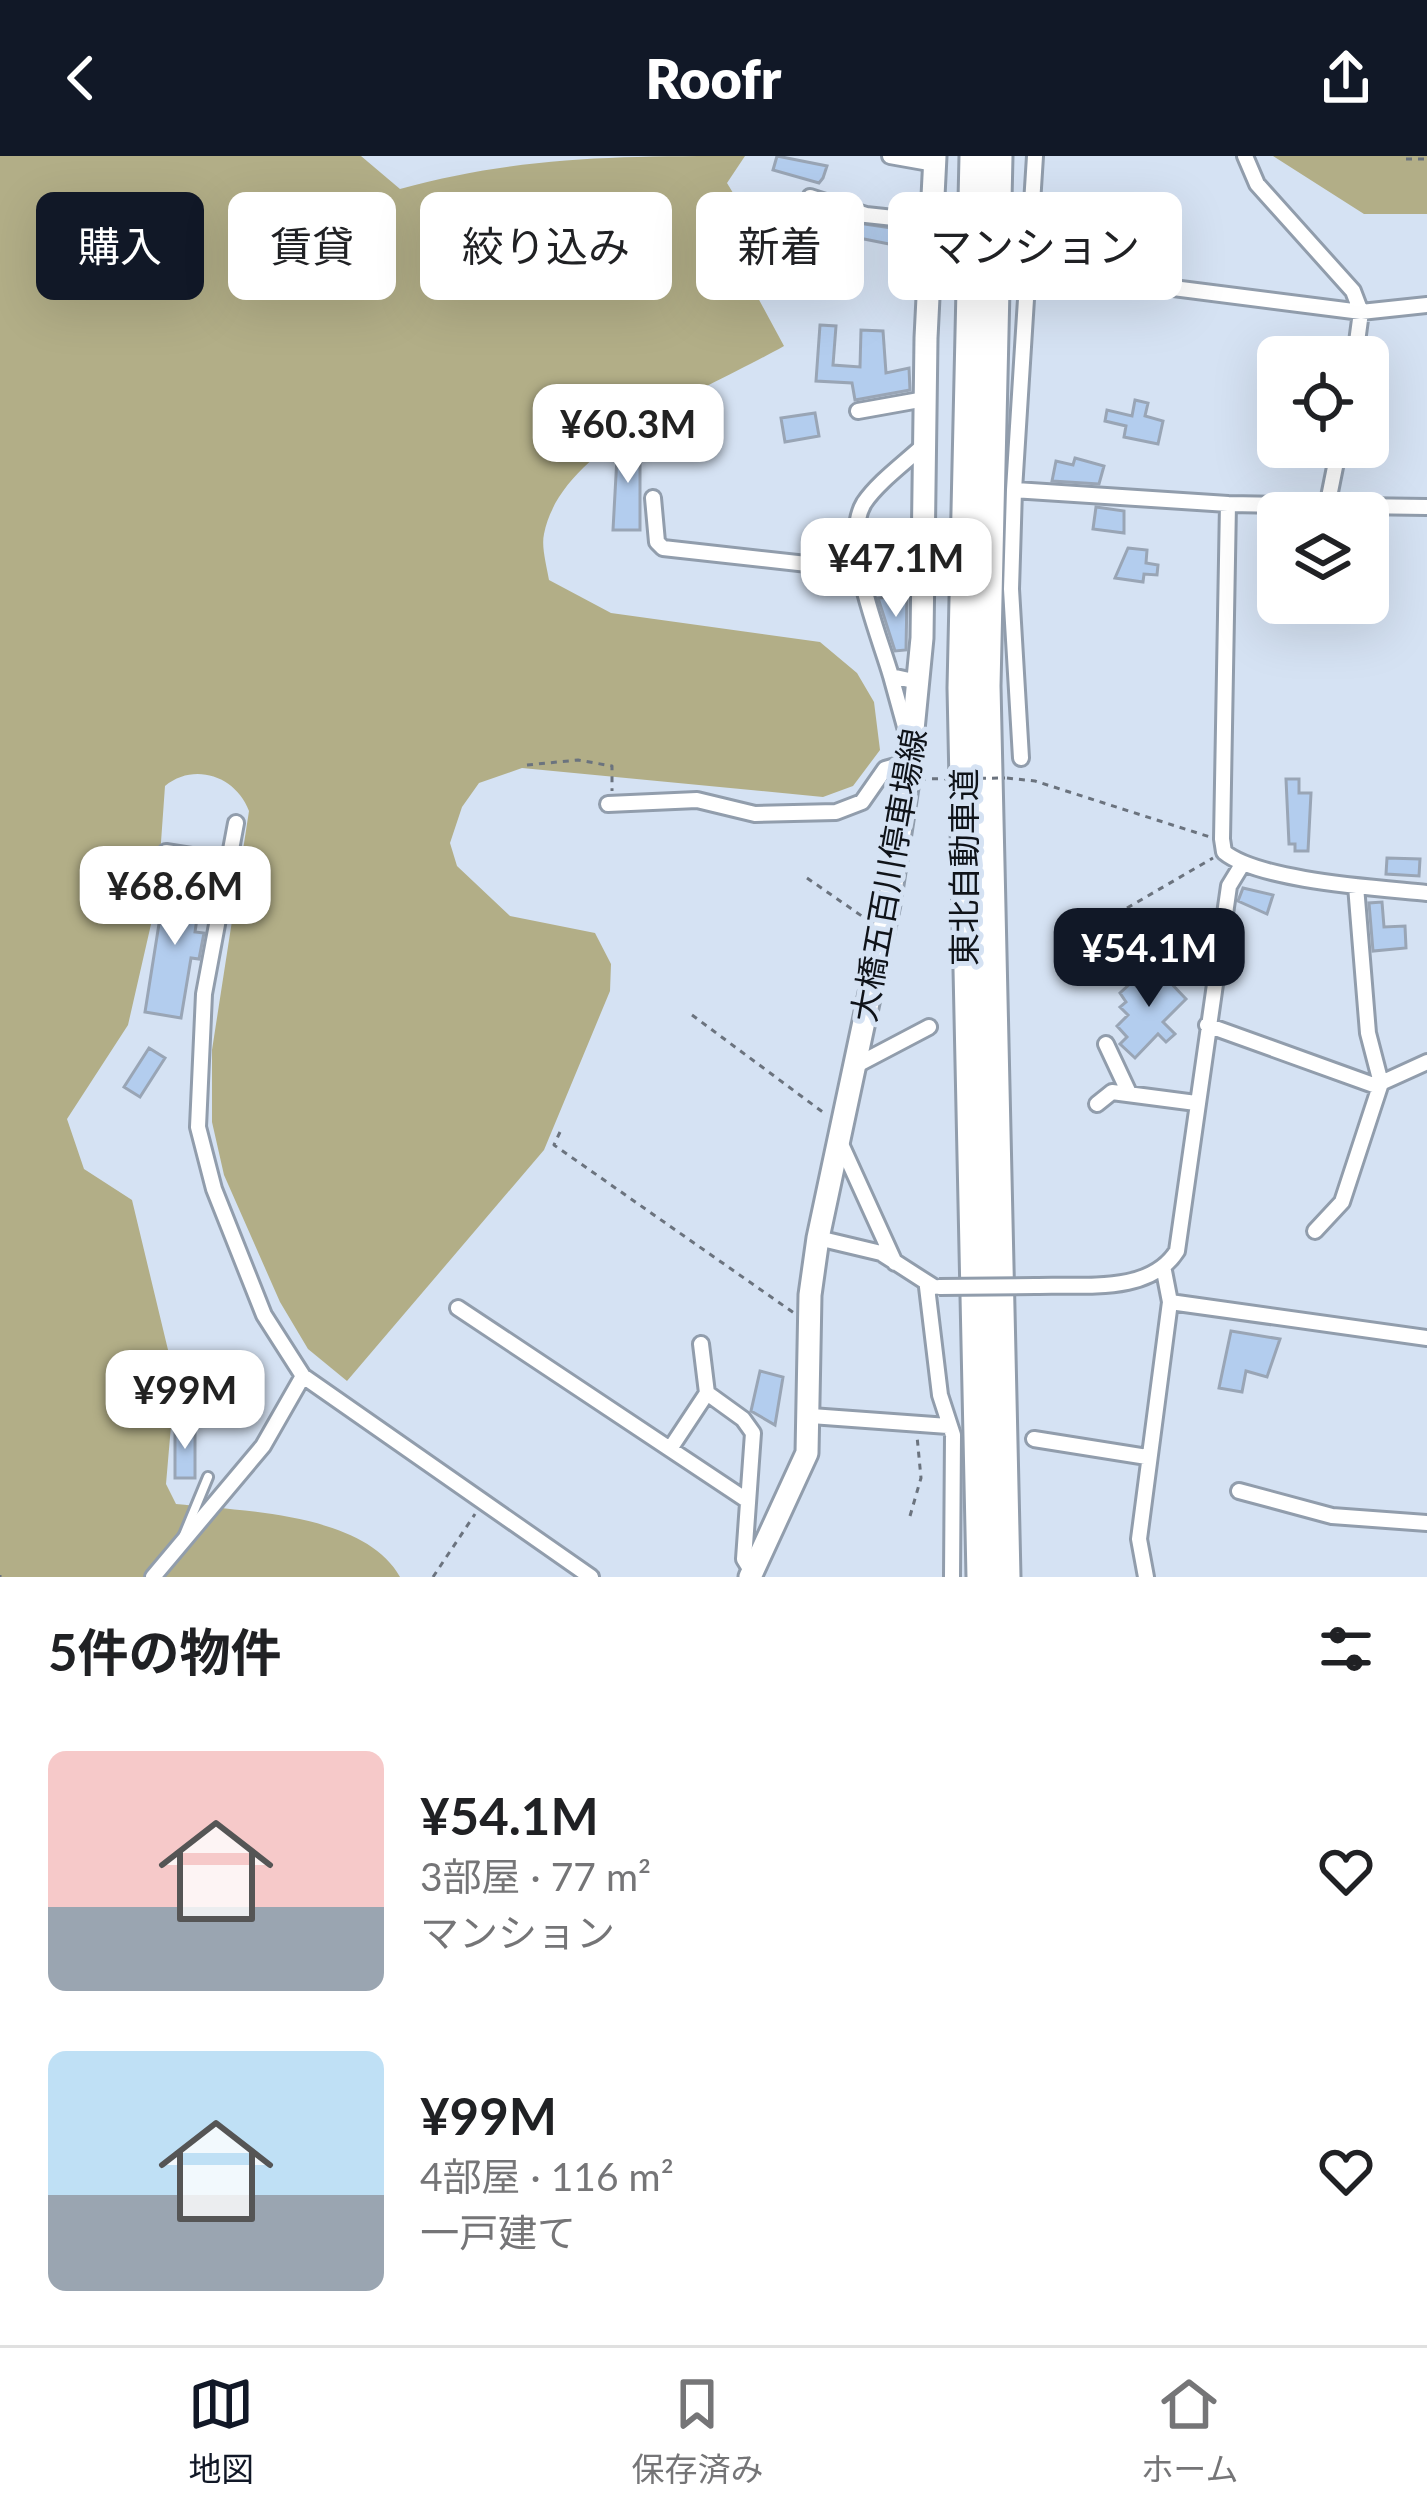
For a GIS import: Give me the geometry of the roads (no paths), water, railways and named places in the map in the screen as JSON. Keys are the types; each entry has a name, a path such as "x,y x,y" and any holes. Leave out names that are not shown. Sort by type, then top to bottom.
{"highway":[{"name":"東北自動車道","path":"974,156 962,688 981,1577"},
{"name":"東北自動車道","path":"998,156 986,686 1006,1577"}],"main road":[{"name":"大橋五百川停車場線","path":"933,192 935,160"},
{"name":"大橋五百川停車場線","path":"751,1575 807,1453 818,1238 914,764 925,399 935,300"}],"street":[{"path":"890,156 935,160"},
{"path":"1031,192 1035,156"},
{"path":"1245,156 1257,184 1352,291 1361,312 1358,336"},
{"path":"1182,289 1361,312 1426,306"},
{"path":"1022,300 1011,589 1022,758"},
{"path":"858,411 925,399"},
{"path":"608,804 697,800 755,814 836,812 862,802 885,769 914,764 860,570 856,533 863,504 925,444"},
{"path":"1015,490 1257,505"},
{"path":"653,498 657,542 663,548 860,570"},
{"path":"1228,504 1223,845 1243,863 1356,886 1427,893"},
{"path":"1389,507 1427,507"},
{"path":"891,676 918,682"},
{"path":"236,823 205,994 198,1127 214,1189 264,1315 303,1376 591,1577"},
{"path":"166,852 229,862"},
{"path":"818,1238 881,1252 933,1287 1133,1282 1164,1271 1177,1251 1229,886 1243,863"},
{"path":"1316,1231 1342,1202 1380,1085 1368,1033 1356,886"},
{"path":"1207,1025 1380,1085 1427,1062"},
{"path":"853,1067 929,1027"},
{"path":"1106,1044 1129,1094"},
{"path":"1097,1104 1112,1092 1196,1103"},
{"path":"839,1130 895,1263"},
{"path":"1146,1577 1139,1539 1171,1302 1164,1271"},
{"path":"933,1287 953,1444 952,1577"},
{"path":"1171,1302 1427,1338"},
{"path":"458,1308 748,1501"},
{"path":"670,1449 707,1394 701,1344"},
{"path":"153,1577 263,1446 303,1376"},
{"path":"707,1394 743,1419 753,1433 744,1559 751,1575"},
{"path":"811,1416 949,1426"},
{"path":"1034,1439 1148,1457"},
{"path":"1239,1491 1332,1516 1427,1523"}],"lane":[{"path":"183,1540 208,1477"}]}
